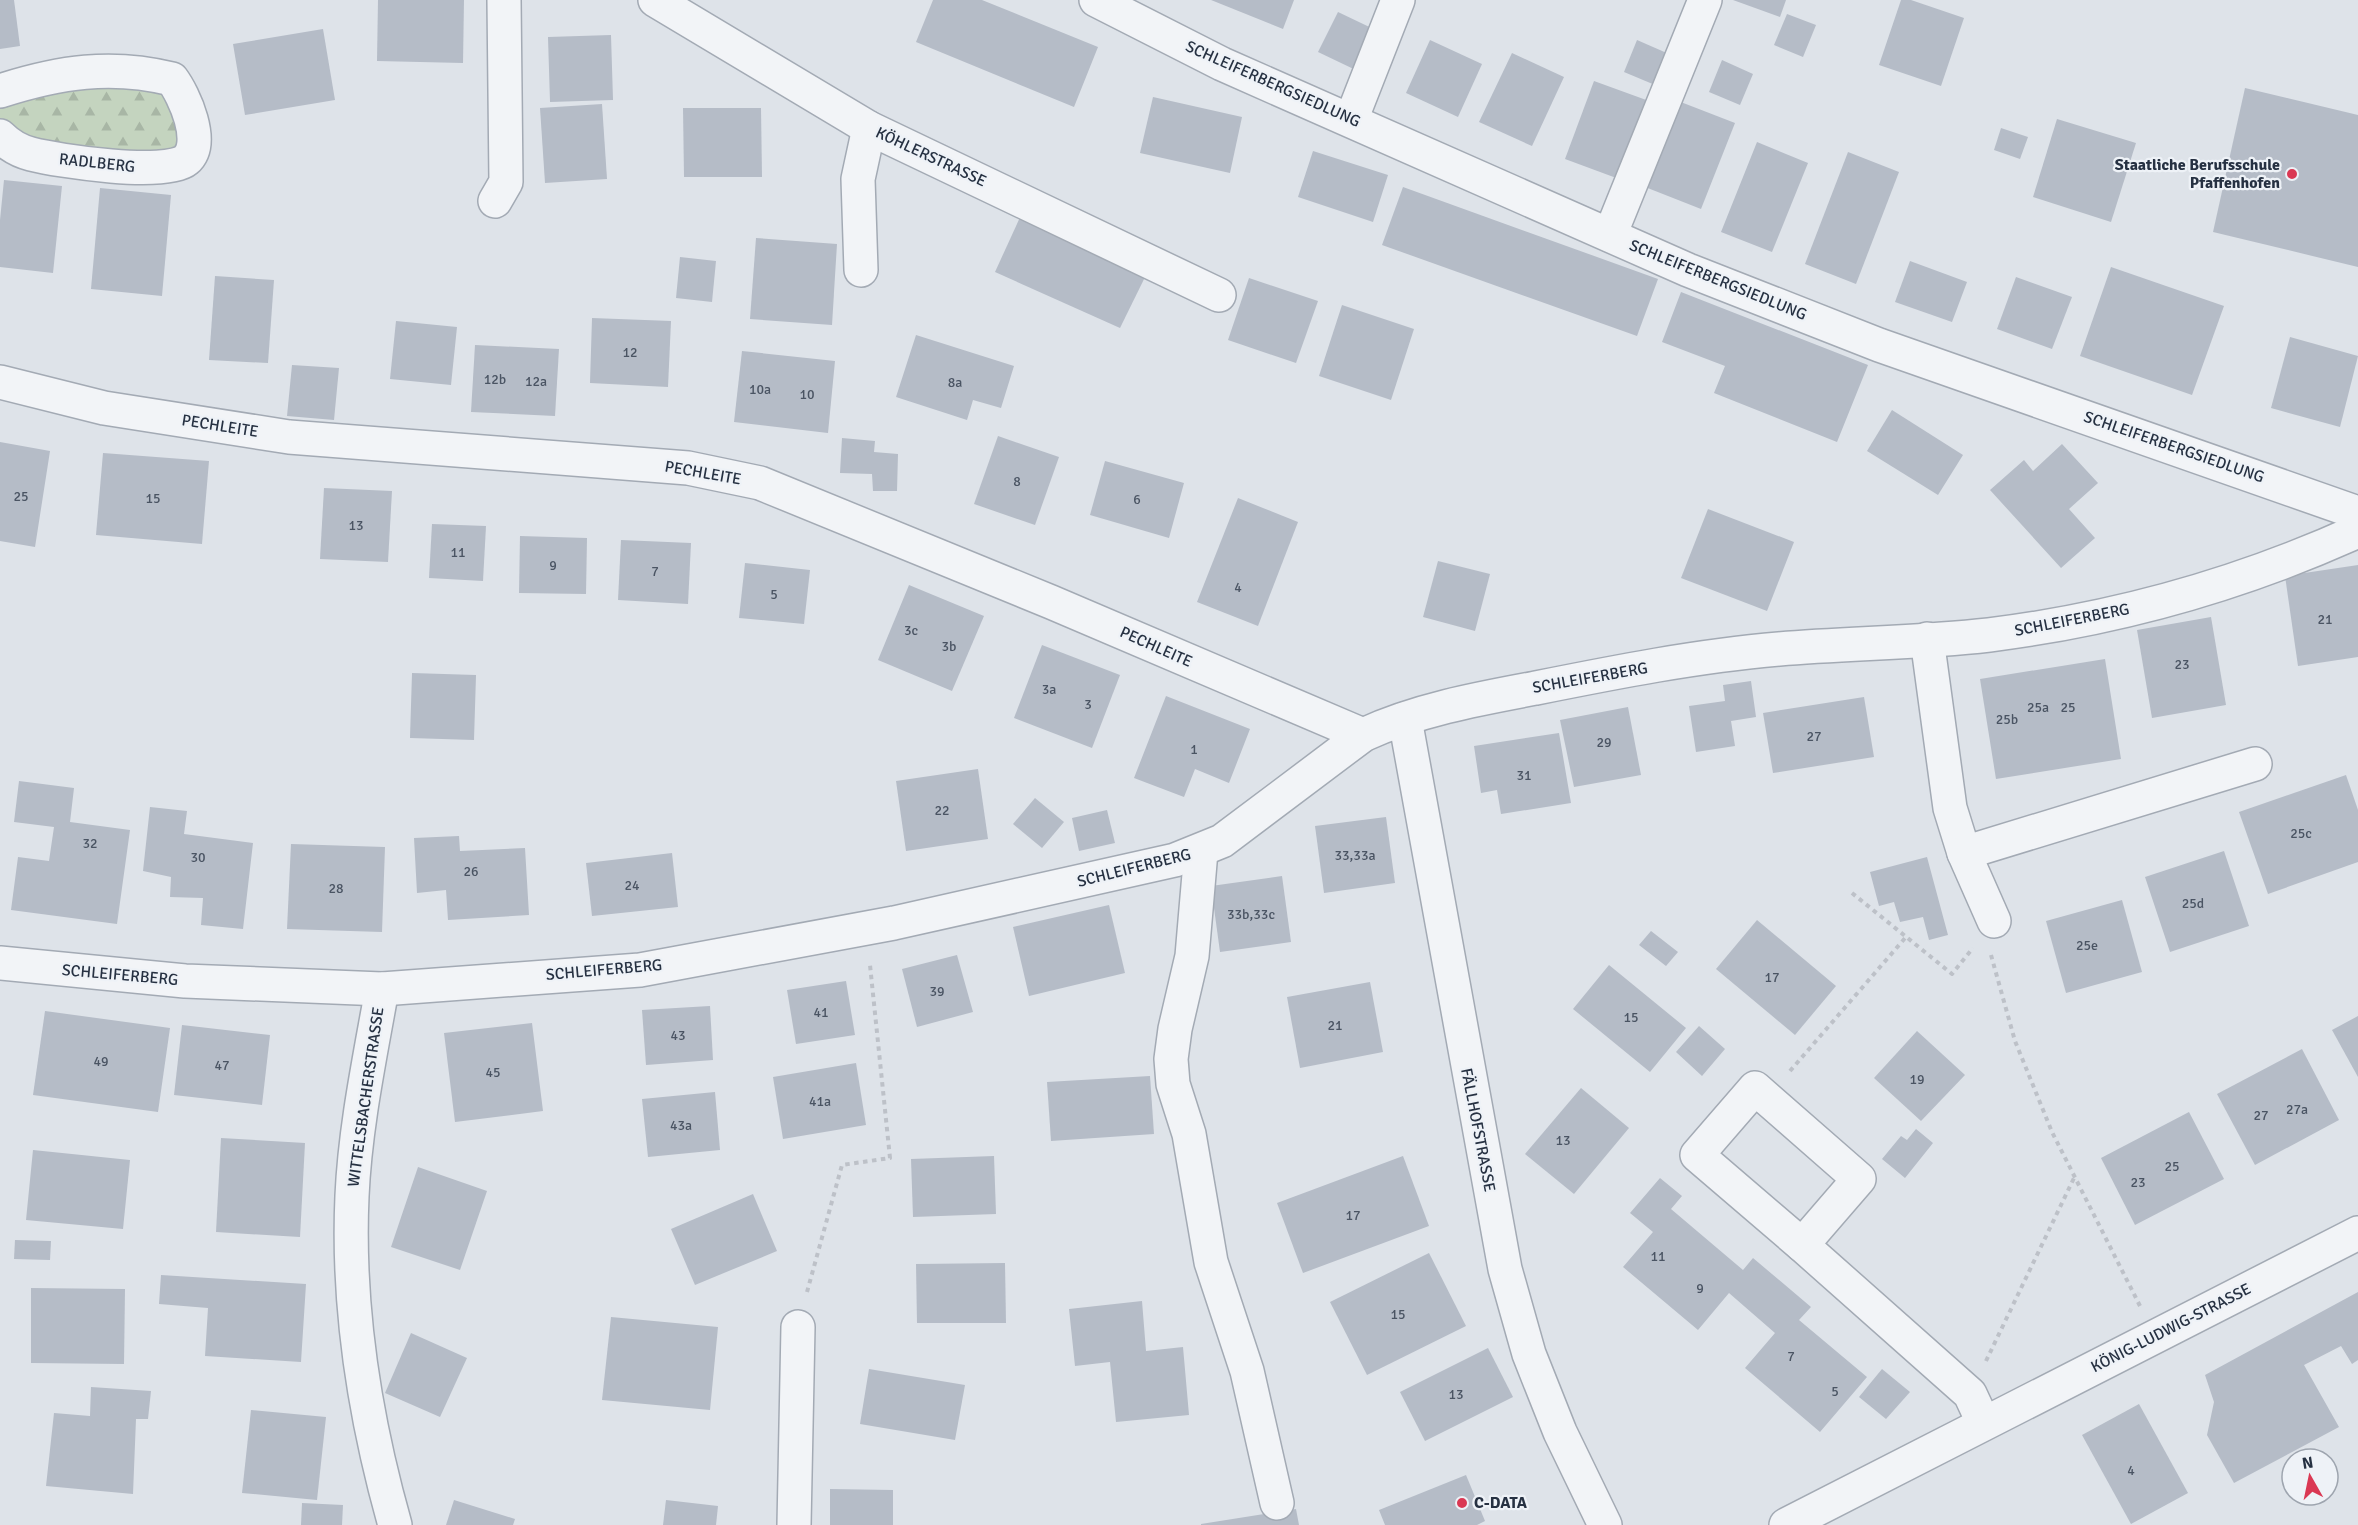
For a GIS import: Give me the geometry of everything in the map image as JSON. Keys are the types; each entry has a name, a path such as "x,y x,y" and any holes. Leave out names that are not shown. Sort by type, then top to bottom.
{"street":[{"path":"495,201 506,182 504,0"},
{"name":"KÖHLERSTRASSE","path":"655,0 869,128 1219,294"},
{"name":"SCHLEIFERBERGSIEDLUNG","path":"1096,0 1222,64 1688,270 1879,345 2358,513"},
{"path":"1351,120 1398,0"},
{"path":"1610,235 1705,0"},
{"name":"RADLBERG","path":"0,91 65,73 139,71 172,79 184,96 193,136 192,153 185,161 150,168 125,168 31,154 11,146 0,136"},
{"path":"861,270 858,179 869,128"},
{"name":"PECHLEITE","path":"0,382 104,408 289,437 688,468 760,483 1051,602 1363,735"},
{"name":"SCHLEIFERBERG","path":"0,963 185,981 382,989 640,970 866,928 1175,860 1222,841 1363,735 1405,719 1463,702 1631,670 1778,649 1987,635 2052,625 2173,599 2294,560 2358,531"},
{"path":"1927,639 1950,808 1964,853 1994,921"},
{"name":"FÄLLHOFSTRASSE","path":"1405,719 1505,1269 1533,1364 1560,1432 1605,1525"},
{"path":"1964,853 2255,764"},
{"path":"1201,851 1192,956 1175,1029 1172,1059 1173,1084 1189,1134 1211,1262 1247,1371 1277,1503"},
{"name":"WITTELSBACHERSTRASSE","path":"382,989 364,1090 353,1184 351,1280 362,1374 379,1470 395,1525"},
{"path":"1802,1245 1859,1179 1755,1088 1697,1155 1802,1245 1976,1408"},
{"name":"KÖNIG-LUDWIG-STRASSE","path":"1786,1525 1976,1408 2358,1233"},
{"path":"794,1525 798,1327"}],"path":[{"path":"1852,893 1952,974 1994,921"},
{"path":"1994,921 1990,960 2012,1031 2052,1132 2122,1274"},
{"path":"798,1327 830,1201 842,1165 890,1158 866,928"},
{"path":"1766,1098 1906,937"},
{"path":"1976,1408 2074,1178"}],"green space":[{"path":"172,79 185,161 0,136 0,91"}],"building":[{"path":"0,0 14,0 20,46 0,49"},
{"path":"378,0 464,0 463,63 377,61"},
{"path":"933,0 982,0 1098,47 1074,107 916,42"},
{"path":"1211,0 1294,0 1283,29"},
{"path":"1733,0 1786,0 1780,17"},
{"path":"1901,0 1911,0 1964,18 1941,86 1879,65"},
{"path":"1338,12 1382,33 1362,73 1318,52"},
{"path":"1787,14 1816,25 1803,57 1774,45"},
{"path":"323,29 335,100 245,115 233,44"},
{"path":"611,35 613,100 550,102 548,37"},
{"path":"1430,40 1482,64 1458,117 1406,93"},
{"path":"1637,40 1669,54 1655,85 1624,72"},
{"path":"1512,53 1564,77 1532,146 1479,122"},
{"path":"1722,60 1753,74 1740,105 1709,92"},
{"path":"1594,81 1649,101 1619,179 1565,159"},
{"name":"Staatliche Berufsschule Pfaffenhofen","path":"2245,88 2358,115 2358,267 2213,232"},
{"path":"1153,97 1242,117 1230,173 1140,153"},
{"path":"1673,99 1735,123 1701,209 1640,185"},
{"path":"602,104 607,179 545,183 540,108"},
{"path":"683,108 761,108 762,177 684,177"},
{"path":"2057,119 2136,143 2111,222 2033,197"},
{"path":"2001,128 2028,137 2020,159 1994,150"},
{"path":"1757,142 1808,163 1772,252 1721,232"},
{"path":"1313,151 1388,175 1373,222 1298,197"},
{"path":"1848,152 1899,172 1856,284 1805,264"},
{"path":"4,180 62,186 53,273 0,267 0,220"},
{"path":"1403,187 1658,279 1637,336 1382,245"},
{"path":"100,188 171,195 162,296 91,289"},
{"path":"1022,213 1148,271 1120,328 995,272"},
{"path":"756,238 837,244 832,325 750,319"},
{"path":"680,257 716,261 712,302 676,298"},
{"path":"1910,261 1967,282 1952,322 1895,302"},
{"path":"2111,267 2224,306 2192,395 2080,356"},
{"path":"215,276 274,280 268,363 209,360"},
{"path":"2016,277 2072,297 2052,349 1997,329"},
{"path":"1249,278 1318,301 1296,363 1228,340"},
{"path":"1681,292 1868,365 1837,442 1714,393 1725,366 1662,342"},
{"path":"1342,305 1414,329 1391,400 1319,376"},
{"path":"592,318 671,321 668,387 590,383"},
{"path":"396,321 457,327 451,385 390,379"},
{"path":"916,335 1014,366 1001,408 973,400 967,420 896,397"},
{"path":"2290,337 2358,356 2340,427 2271,408"},
{"path":"475,345 559,349 555,416 471,412"},
{"path":"742,351 835,361 828,433 734,422"},
{"path":"292,365 339,368 334,420 287,416"},
{"path":"1892,410 1963,455 1938,495 1867,451"},
{"path":"998,436 1059,457 1035,525 974,504"},
{"path":"842,438 875,441 874,452 898,454 897,491 873,491 872,474 840,473"},
{"path":"0,442 50,451 35,547 0,541"},
{"path":"2062,444 2098,483 2069,509 2095,538 2061,568 1990,490 2024,460 2033,471"},
{"path":"103,453 209,461 202,544 96,535"},
{"path":"1105,461 1184,483 1169,538 1090,515"},
{"path":"324,488 392,491 388,562 320,559"},
{"path":"1238,498 1298,522 1258,626 1197,602"},
{"path":"1708,509 1794,542 1767,611 1681,578"},
{"path":"432,524 486,526 483,581 429,578"},
{"path":"520,536 587,538 586,594 519,593"},
{"path":"621,540 691,543 688,604 618,600"},
{"path":"1438,561 1490,574 1475,631 1423,617"},
{"path":"745,563 810,570 804,624 739,618"},
{"path":"2358,565 2358,657 2298,666 2285,576"},
{"path":"909,585 984,616 952,691 878,660"},
{"path":"2211,617 2226,705 2152,718 2137,630"},
{"path":"1042,645 1120,675 1092,748 1014,718"},
{"path":"2105,659 2121,759 1996,779 1980,679"},
{"path":"412,673 476,675 474,740 410,738"},
{"path":"1751,681 1756,717 1731,721 1735,746 1696,752 1689,706 1725,701 1723,685"},
{"path":"1166,696 1250,729 1229,783 1195,769 1184,797 1134,778"},
{"path":"1864,697 1874,757 1773,773 1763,713"},
{"path":"1628,707 1641,775 1574,787 1560,720"},
{"path":"1559,733 1571,803 1501,814 1497,790 1481,793 1474,746"},
{"path":"978,769 988,839 906,851 896,781"},
{"path":"2346,775 2358,810 2358,862 2268,894 2239,812"},
{"path":"19,781 74,788 70,822 130,830 117,924 11,910 18,857 49,861 54,827 14,822"},
{"path":"1035,798 1064,822 1042,848 1013,824"},
{"path":"150,807 187,811 184,834 253,843 243,929 201,925 203,898 170,897 171,877 143,871"},
{"path":"1107,810 1115,843 1079,851 1072,818"},
{"path":"1386,817 1395,883 1324,893 1315,826"},
{"path":"459,836 460,851 525,848 529,915 448,920 446,890 417,893 414,838"},
{"path":"291,844 385,847 382,932 287,929"},
{"path":"2224,851 2249,926 2170,952 2145,877"},
{"path":"672,853 678,907 592,916 586,863"},
{"path":"1927,857 1948,935 1929,940 1923,917 1900,922 1894,902 1879,906 1870,872"},
{"path":"1282,876 1291,942 1220,952 1211,886"},
{"path":"2122,900 2142,972 2066,993 2046,921"},
{"path":"1109,905 1125,973 1029,996 1013,927"},
{"path":"1757,920 1836,986 1795,1035 1716,969"},
{"path":"1651,931 1678,952 1666,966 1639,945"},
{"path":"957,955 973,1012 917,1027 902,969"},
{"path":"1609,965 1686,1028 1650,1072 1573,1009"},
{"path":"846,981 855,1035 796,1044 787,990"},
{"path":"1370,982 1383,1052 1300,1068 1287,997"},
{"path":"710,1006 713,1060 646,1065 642,1010"},
{"path":"45,1011 170,1028 158,1112 33,1095"},
{"path":"2358,1016 2358,1077 2332,1030"},
{"path":"532,1023 543,1111 455,1122 444,1033"},
{"path":"182,1025 270,1035 262,1105 174,1095"},
{"path":"1699,1026 1725,1049 1702,1076 1676,1052"},
{"path":"1917,1031 1965,1075 1921,1121 1874,1078"},
{"path":"2302,1049 2339,1120 2255,1165 2217,1094"},
{"path":"856,1063 866,1125 783,1139 773,1077"},
{"path":"1150,1076 1154,1134 1051,1141 1047,1082"},
{"path":"1581,1088 1629,1128 1574,1194 1525,1154"},
{"path":"715,1092 720,1150 648,1157 642,1099"},
{"path":"2189,1112 2224,1179 2135,1225 2101,1158"},
{"path":"1916,1129 1933,1143 1905,1178 1882,1159 1901,1136 1907,1140"},
{"path":"221,1138 305,1143 300,1237 216,1232"},
{"path":"33,1150 130,1160 123,1229 26,1220"},
{"path":"994,1156 996,1214 913,1217 911,1159"},
{"path":"1403,1156 1429,1226 1303,1273 1277,1203"},
{"path":"418,1167 487,1191 460,1270 391,1247"},
{"path":"1660,1178 1682,1196 1671,1209 1743,1270 1753,1258 1811,1307 1799,1320 1867,1377 1820,1432 1745,1368 1775,1333 1729,1293 1698,1330 1623,1267 1653,1232 1630,1213"},
{"path":"753,1194 777,1251 695,1285 671,1229"},
{"path":"15,1240 51,1241 50,1260 14,1259"},
{"path":"1429,1253 1466,1326 1367,1375 1330,1302"},
{"path":"1005,1263 1006,1323 917,1323 916,1264"},
{"path":"161,1275 306,1284 301,1362 205,1356 208,1308 159,1304"},
{"path":"31,1288 125,1289 124,1364 31,1363"},
{"path":"2358,1292 2358,1360 2352,1364 2341,1346 2304,1365 2339,1427 2302,1447 2280,1447 2280,1458 2234,1483 2207,1435 2214,1402 2205,1375"},
{"path":"1142,1301 1146,1351 1183,1347 1189,1415 1116,1422 1110,1362 1075,1366 1069,1309"},
{"path":"611,1317 718,1327 710,1410 602,1400"},
{"path":"411,1333 467,1358 440,1417 385,1393"},
{"path":"1488,1348 1513,1397 1425,1441 1400,1392"},
{"path":"869,1369 965,1385 955,1440 860,1424"},
{"path":"1882,1369 1910,1392 1886,1419 1859,1397"},
{"path":"91,1387 151,1391 148,1419 136,1419 133,1494 46,1486 54,1413 90,1416"},
{"path":"2139,1404 2188,1493 2131,1524 2082,1435"},
{"path":"251,1410 326,1417 317,1500 242,1493"},
{"path":"1466,1475 1485,1521 1477,1525 1385,1525 1379,1510"},
{"path":"830,1489 893,1490 893,1525 830,1525"},
{"path":"454,1500 515,1519 513,1525 446,1525"},
{"path":"666,1500 718,1506 716,1525 663,1525"},
{"path":"302,1503 343,1505 342,1525 301,1525"},
{"path":"1296,1509 1299,1525 1201,1525 1201,1524"}],"place":[{"name":"Staatliche Berufsschule Pfaffenhofen","path":"2292,174"},
{"name":"C-DATA","path":"1462,1503"}]}
